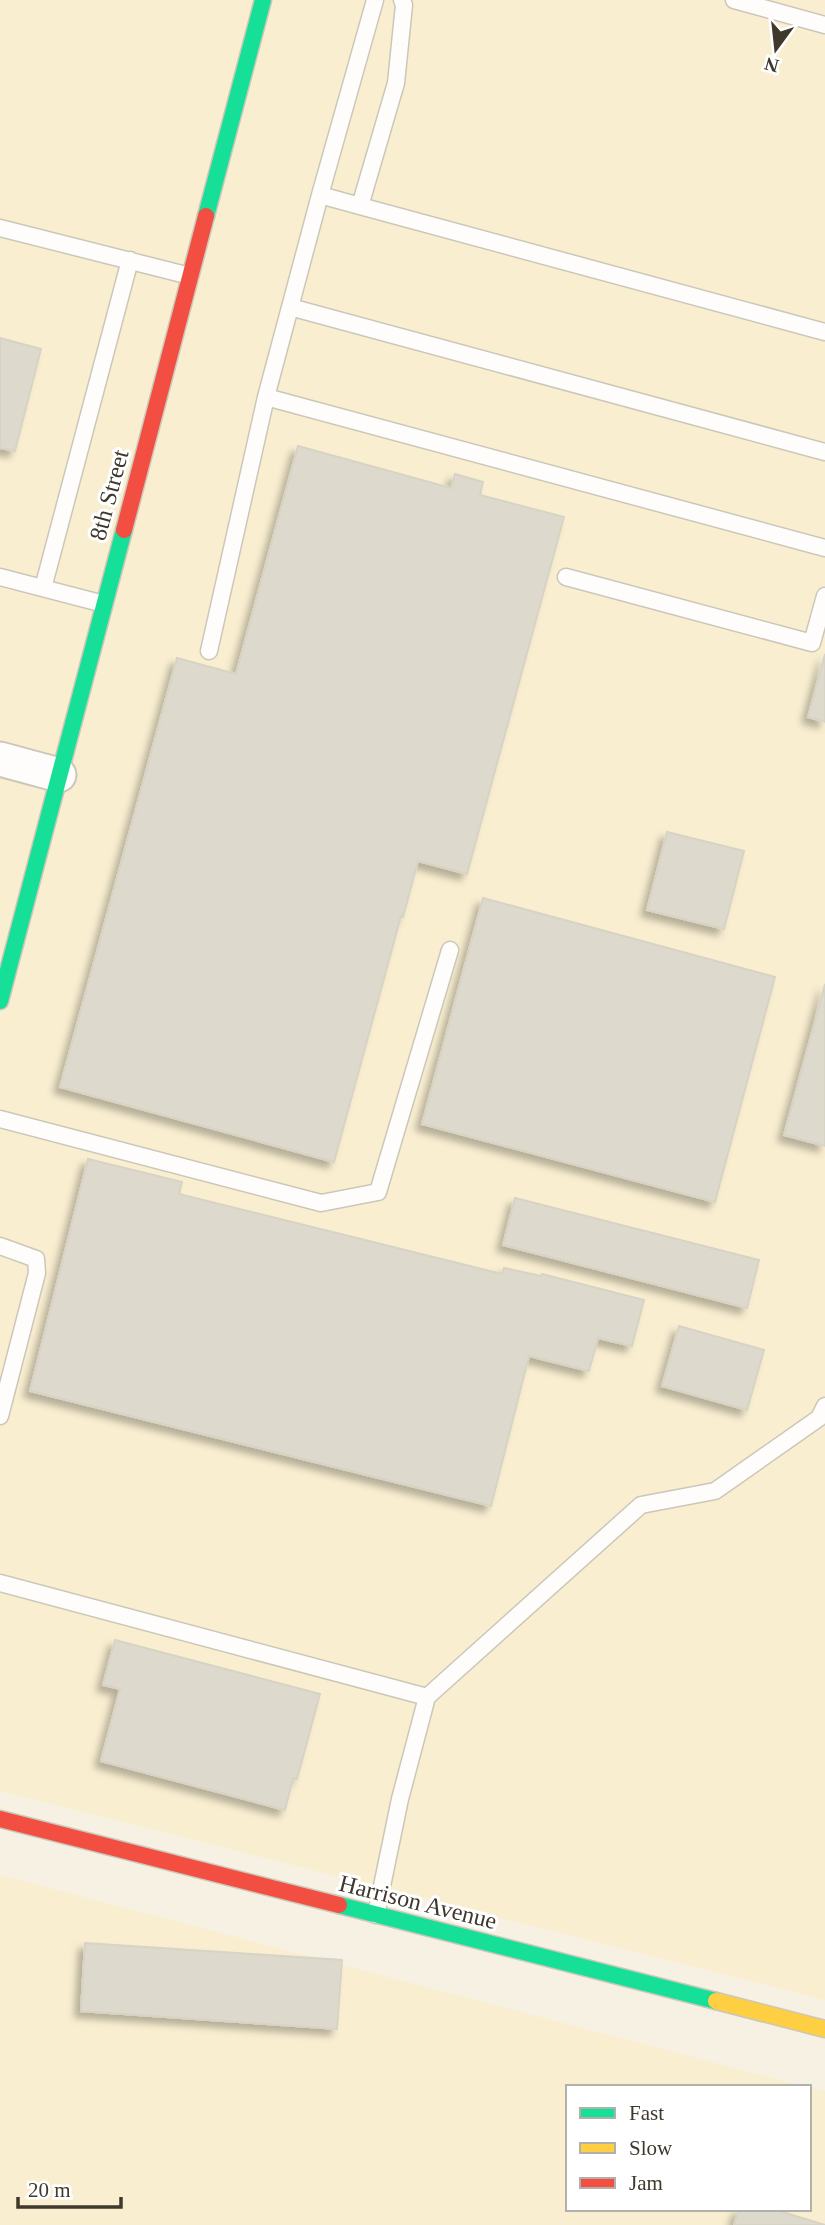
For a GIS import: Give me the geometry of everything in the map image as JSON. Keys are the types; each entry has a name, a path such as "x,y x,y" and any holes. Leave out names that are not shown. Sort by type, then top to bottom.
{"street":[{"name":"8th Street","path":"0,1001 263,0"},
{"path":"0,759 59,775"},
{"name":"Harrison Avenue","path":"0,1819 825,2029"}],"lane":[{"path":"209,650 266,397 375,0"},
{"path":"360,206 396,83 404,5 402,0"},
{"path":"734,0 825,25"},
{"path":"320,195 825,332"},
{"path":"0,228 190,276"},
{"path":"43,589 130,260"},
{"path":"290,307 825,452"},
{"path":"266,397 825,548"},
{"path":"0,577 104,604"},
{"path":"566,577 812,643 825,596"},
{"path":"0,1119 321,1203 378,1192 450,950"},
{"path":"0,1246 36,1259 37,1273 0,1416"},
{"path":"376,1915 400,1799 427,1697 641,1505 715,1491 819,1418 825,1406"},
{"path":"0,1583 427,1697"}],"shaded area":[{"path":"0,0 825,0 825,2000 0,1791"},
{"path":"0,1875 799,2085 566,2085 566,2211 811,2211 811,2088 825,2091 825,2225 0,2225"}],"building":[{"path":"0,338 41,349 15,451 0,448"},
{"path":"298,446 451,488 455,474 483,482 480,495 564,517 467,874 418,861 334,1162 60,1087 177,658 236,674"},
{"path":"825,654 825,722 808,717"},
{"path":"667,832 744,851 724,929 647,910"},
{"path":"483,898 775,977 715,1202 422,1124"},
{"path":"825,984 825,1146 784,1135"},
{"path":"88,1159 182,1182 179,1194 502,1274 504,1268 541,1276 542,1274 644,1300 632,1346 598,1338 589,1371 529,1356 491,1506 30,1391"},
{"path":"515,1198 759,1260 747,1308 503,1245"},
{"path":"679,1326 764,1350 747,1410 662,1386"},
{"path":"115,1640 320,1694 297,1779 293,1778 285,1810 101,1761 120,1689 103,1685"},
{"path":"85,1943 342,1960 337,2029 81,2011"},
{"path":"738,2211 780,2211 825,2225 734,2225"}],"traffic: fast":[{"path":"206,216 263,0"},
{"path":"0,1001 124,530"},
{"path":"339,1905 716,2001"}],"traffic: slow":[{"path":"716,2001 825,2029"}],"traffic: jam":[{"path":"124,530 206,216"},
{"path":"0,1819 339,1905"}]}
